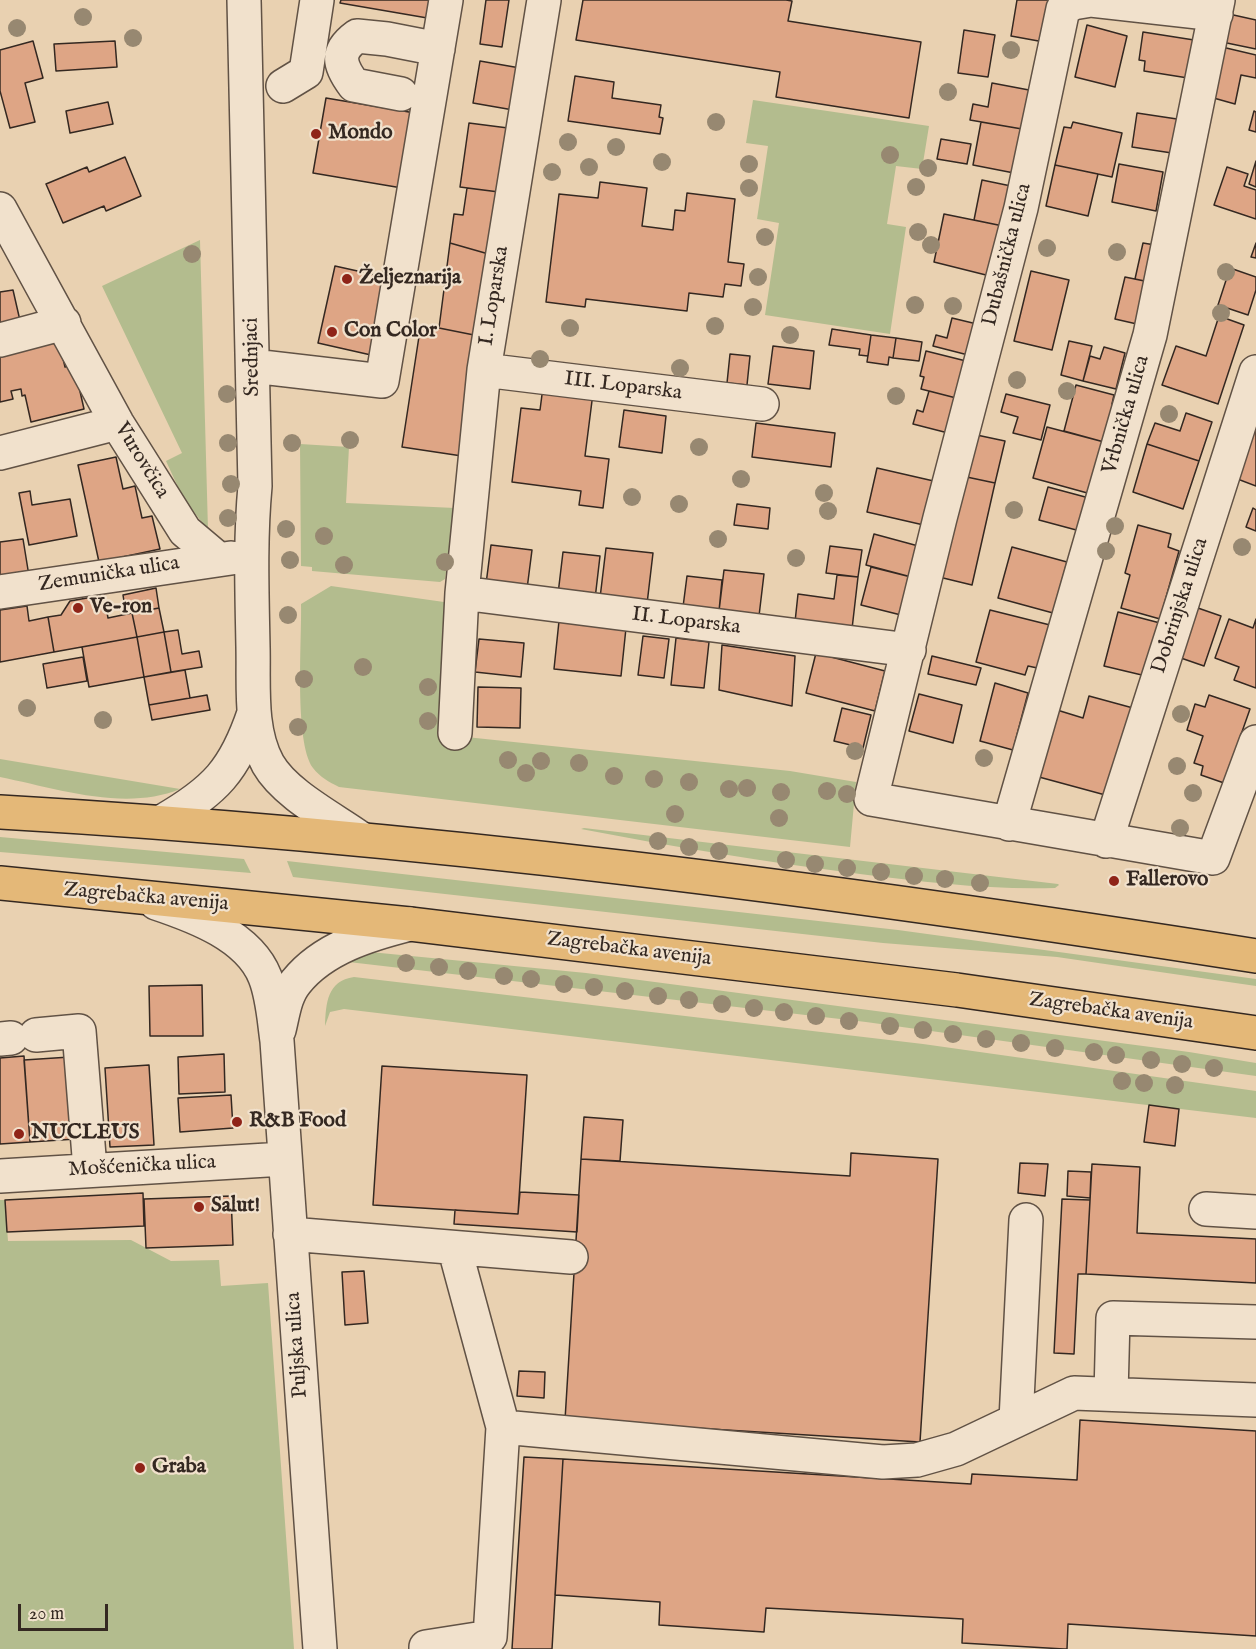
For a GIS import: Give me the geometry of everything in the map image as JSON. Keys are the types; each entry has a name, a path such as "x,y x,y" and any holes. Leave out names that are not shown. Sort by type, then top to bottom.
{"main road":[{"path":"0,792 157,821"},
{"path":"0,812 157,821 360,838 644,869 1256,956"},
{"name":"Zagrebačka avenija","path":"0,883 410,924 957,990 1256,1033"},
{"path":"0,889 37,888"}],"street":[{"name":"Srednjaci","path":"244,0 255,486 251,558 254,713"},
{"path":"283,86 306,72 317,0"},
{"path":"253,366 382,381 446,0"},
{"name":"I. Loparska","path":"455,733 462,593 484,370 544,0"},
{"name":"Dubašnička ulica","path":"909,650 939,518 1021,208 1063,9 1073,3 1091,0 1217,7"},
{"name":"Vrbnička ulica","path":"1009,824 1150,335 1217,7"},
{"path":"401,94 354,85 346,74 341,58 345,45 357,36 438,49"},
{"name":"Vurovčica","path":"0,209 117,423 185,531 217,558"},
{"path":"0,340 64,323"},
{"name":"III. Loparska","path":"484,370 762,404"},
{"name":"Dobrinjska ulica","path":"1106,841 1256,372"},
{"path":"0,453 117,423"},
{"path":"217,558 251,558"},
{"name":"Zemunička ulica","path":"0,592 217,558"},
{"name":"II. Loparska","path":"462,593 909,650"},
{"path":"909,650 871,799 1213,858 1256,742"},
{"path":"157,821 193,804 230,769 244,742 254,713"},
{"path":"254,713 261,748 276,775 286,786 360,838"},
{"path":"140,898 183,912 212,926 239,944 264,975 269,991 277,1041"},
{"path":"277,1041 289,993 309,969 355,940 410,924"},
{"path":"16,1037 79,1031 90,1169"},
{"name":"Puljska ulica","path":"277,1041 320,1649"},
{"name":"Mošćenička ulica","path":"0,1176 284,1159"},
{"path":"1206,1209 1256,1212"},
{"path":"1016,1420 1026,1220"},
{"path":"290,1234 455,1250 571,1257"},
{"path":"426,1649 426,1647 490,1637 503,1427 455,1250"},
{"path":"1111,1394 1113,1318 1256,1322"},
{"path":"503,1427 883,1462 917,1460 956,1449 1074,1393 1256,1400"}],"green space":[{"path":"753,100 929,126 922,169 896,166 887,224 906,227 890,334 765,315 779,223 757,219 768,146 746,143"},
{"path":"200,240 208,530 183,498 166,461 182,453 102,286"},
{"path":"300,444 349,447 346,503 455,508 445,579 440,582 312,571 312,567 301,566"},
{"path":"331,586 451,603 447,735 790,771 856,782 850,847 339,787 325,779 313,768 307,755 303,736 300,689 301,604"},
{"path":"0,759 180,789 159,796 136,798 90,796 0,777"},
{"path":"581,829 1059,885 1055,888 1006,888 884,877 720,854"},
{"path":"0,837 244,859 251,873 0,852"},
{"path":"287,861 898,930 1256,979 1256,986 1057,957 883,943 293,877"},
{"path":"370,952 586,973 1189,1052 1256,1063 1256,1076 866,1022 340,961"},
{"path":"354,977 923,1044 1256,1091 1256,1118 344,1009 330,1012 325,1026 327,1001 333,988 345,979"},
{"name":"Graba","path":"0,1200 5,1200 8,1241 131,1240 171,1261 219,1260 221,1286 268,1283 294,1649 0,1649"}],"building":[{"path":"341,0 442,0 439,20 340,3"},
{"path":"486,0 509,0 502,47 480,44"},
{"path":"583,0 786,0 792,1 788,21 921,42 909,118 776,97 780,72 576,40"},
{"path":"1017,0 1051,0 1044,42 1011,36"},
{"path":"1229,14 1256,20 1256,49 1222,42"},
{"path":"1087,25 1127,36 1115,87 1075,77"},
{"path":"964,30 995,35 988,77 958,73"},
{"path":"1143,32 1194,40 1188,78 1144,71 1145,61 1139,60"},
{"path":"33,41 43,78 25,83 35,122 10,128 0,91 0,50"},
{"path":"115,41 117,67 56,71 54,44"},
{"path":"1222,47 1256,55 1256,78 1241,75 1235,104 1210,97"},
{"path":"480,61 520,68 519,111 473,103"},
{"path":"575,76 614,82 612,98 661,105 659,117 663,118 660,134 568,121"},
{"path":"992,83 1029,90 1022,129 970,120 973,104 988,107"},
{"path":"326,98 415,113 402,188 313,173"},
{"path":"108,102 113,124 70,133 66,111"},
{"path":"1254,111 1256,112 1256,132 1249,130"},
{"path":"1137,113 1177,119 1172,153 1132,147"},
{"path":"981,122 1022,129 1014,173 973,165"},
{"path":"1073,122 1122,133 1112,177 1055,165 1064,127 1071,128"},
{"path":"469,123 508,128 499,192 460,187"},
{"path":"941,139 971,144 967,164 937,159"},
{"path":"125,157 141,196 106,211 104,206 63,223 46,184 87,167 89,172"},
{"path":"1256,161 1256,187 1249,184"},
{"path":"1119,164 1163,172 1156,211 1112,202"},
{"path":"1055,165 1098,174 1088,216 1046,206"},
{"path":"1227,167 1248,174 1244,186 1256,190 1256,219 1214,205"},
{"path":"982,180 1011,186 1003,226 974,220"},
{"path":"600,182 647,188 642,226 673,230 675,210 685,211 687,193 735,199 728,262 744,264 741,286 725,284 723,297 689,293 687,311 586,299 585,307 546,302 559,194 598,198"},
{"path":"467,188 499,192 492,255 450,243 454,214 463,215"},
{"path":"944,214 1003,226 990,276 934,262"},
{"path":"450,243 492,255 479,336 439,328"},
{"path":"1143,243 1167,247 1159,284 1135,279"},
{"path":"1256,243 1256,258 1251,257"},
{"path":"335,266 389,278 371,355 318,343"},
{"path":"1230,268 1256,277 1256,290 1248,315 1218,305"},
{"path":"1031,271 1069,280 1052,350 1014,341"},
{"path":"1125,277 1159,284 1150,327 1115,319"},
{"path":"13,290 21,325 0,330 0,292"},
{"path":"1219,316 1244,325 1218,404 1162,385 1176,346 1206,356"},
{"path":"952,318 981,325 972,356 933,346 936,335 947,338"},
{"path":"439,328 479,336 462,456 402,447 420,330"},
{"path":"832,329 871,335 868,356 859,355 860,349 829,345"},
{"path":"871,335 896,338 893,358 889,357 888,365 867,362"},
{"path":"896,338 922,342 919,361 893,358"},
{"path":"59,341 65,367 74,365 84,409 31,422 25,395 22,396 21,389 11,391 13,399 0,402 0,354"},
{"path":"1069,341 1092,346 1083,381 1061,375"},
{"path":"773,346 814,351 810,389 768,384"},
{"path":"1104,347 1125,353 1116,389 1083,381 1090,356 1100,359"},
{"path":"926,351 970,362 960,399 921,389 924,377 920,376"},
{"path":"730,354 750,356 747,385 727,383"},
{"path":"1076,385 1114,395 1112,404 1119,406 1104,442 1064,431"},
{"path":"543,387 593,393 585,456 609,459 603,508 579,505 581,491 512,482 521,408 540,410"},
{"path":"929,391 960,399 952,434 913,424 917,410 923,412"},
{"path":"1006,394 1050,405 1041,440 1013,433 1018,417 1001,412"},
{"path":"624,410 666,416 662,453 619,447"},
{"path":"1186,413 1212,422 1199,461 1147,444 1155,423 1180,431"},
{"path":"756,423 835,433 831,467 752,457"},
{"path":"1256,425 1256,486 1227,475"},
{"path":"1047,427 1104,442 1091,494 1033,478"},
{"path":"972,434 1005,441 995,483 962,476"},
{"path":"1147,444 1199,461 1183,509 1133,492"},
{"path":"116,457 123,489 135,486 142,518 152,516 160,549 99,562 78,465"},
{"path":"877,468 938,482 928,526 867,512"},
{"path":"962,476 995,483 972,585 939,577"},
{"path":"1048,487 1089,498 1080,531 1039,520"},
{"path":"30,491 32,505 70,499 77,536 29,545 19,493"},
{"path":"737,504 770,508 768,529 734,525"},
{"path":"1253,508 1256,510 1256,531 1246,527"},
{"path":"1138,525 1171,534 1168,547 1179,551 1160,619 1121,608 1130,575 1125,573"},
{"path":"874,534 922,547 915,578 866,565"},
{"path":"23,539 29,576 0,581 0,542"},
{"path":"491,545 532,550 527,589 486,584"},
{"path":"830,546 862,550 858,577 826,573"},
{"path":"1012,547 1067,562 1053,613 998,598"},
{"path":"606,548 653,553 647,604 600,598"},
{"path":"563,552 600,556 595,599 558,594"},
{"path":"871,567 915,578 905,616 861,605"},
{"path":"724,570 764,574 759,616 719,611"},
{"path":"837,575 858,577 852,629 795,622 798,594 834,599"},
{"path":"687,576 722,580 719,611 683,607"},
{"path":"156,588 159,608 126,614 123,595"},
{"path":"104,595 108,618 132,613 137,637 54,652 48,617 61,615 70,601"},
{"path":"27,606 29,621 48,617 54,652 0,662 0,610"},
{"path":"1195,607 1221,616 1204,666 1178,657"},
{"path":"159,608 164,632 137,637 132,613"},
{"path":"990,610 1054,626 1042,669 1028,666 1025,675 976,662"},
{"path":"1118,612 1160,623 1146,676 1104,666"},
{"path":"1229,619 1253,628 1256,619 1256,688 1234,680 1239,667 1215,658"},
{"path":"559,621 626,628 621,676 554,669"},
{"path":"178,630 182,654 199,651 202,667 171,672 164,632"},
{"path":"164,632 171,672 144,677 137,637"},
{"path":"643,636 669,639 664,678 638,675"},
{"path":"137,637 144,677 89,687 82,647"},
{"path":"676,638 709,642 704,688 671,685"},
{"path":"479,639 524,643 521,677 475,672"},
{"path":"722,645 795,656 792,706 719,690"},
{"path":"816,653 885,671 875,711 806,693"},
{"path":"932,656 981,668 976,685 928,674"},
{"path":"83,657 87,681 47,688 43,664"},
{"path":"185,670 190,698 149,705 144,677"},
{"path":"995,683 1028,693 1013,750 980,741"},
{"path":"478,687 521,688 520,728 477,727"},
{"path":"919,694 962,705 953,743 909,731"},
{"path":"207,695 210,710 152,720 149,705"},
{"path":"1209,695 1250,709 1224,783 1201,775 1203,766 1194,763 1203,736 1187,730 1195,704 1205,707"},
{"path":"1089,696 1133,708 1109,796 1039,777 1057,710 1083,718"},
{"path":"842,708 871,715 863,748 834,741"},
{"path":"202,985 203,1036 150,1036 149,986"},
{"path":"224,1054 225,1092 179,1094 178,1057"},
{"path":"24,1056 30,1142 0,1144 0,1058"},
{"path":"70,1057 76,1139 30,1142 24,1060"},
{"path":"149,1065 154,1145 110,1147 105,1068"},
{"path":"382,1066 527,1075 518,1214 373,1205"},
{"path":"231,1095 233,1128 180,1132 178,1098"},
{"path":"1149,1105 1179,1109 1175,1146 1144,1142"},
{"path":"584,1117 623,1120 620,1161 581,1159"},
{"path":"851,1153 938,1159 920,1442 565,1420 581,1159 850,1176"},
{"path":"1020,1163 1048,1164 1045,1196 1018,1193"},
{"path":"1092,1164 1140,1167 1137,1233 1256,1239 1256,1283 1086,1274"},
{"path":"1068,1171 1091,1172 1090,1198 1067,1196"},
{"path":"520,1192 579,1195 577,1232 454,1224 455,1210 518,1214"},
{"path":"143,1193 144,1226 7,1232 5,1200"},
{"path":"231,1196 233,1245 146,1248 144,1199"},
{"path":"1062,1199 1090,1200 1086,1274 1078,1274 1074,1354 1054,1353"},
{"path":"364,1271 368,1323 345,1325 342,1272"},
{"path":"519,1371 545,1372 544,1398 517,1396"},
{"path":"1080,1420 1256,1431 1256,1636 1068,1624 1067,1649 1064,1649 962,1643 963,1619 766,1608 764,1632 659,1625 660,1602 555,1595 563,1459 971,1484 972,1474 1077,1480"},
{"path":"524,1457 563,1459 552,1649 512,1649"}],"place":[{"name":"Mondo","path":"316,134"},
{"name":"Željeznarija","path":"347,279"},
{"name":"Con Color","path":"332,332"},
{"name":"Ve-ron","path":"78,608"},
{"name":"Fallerovo","path":"1114,881"},
{"name":"R&B Food","path":"237,1122"},
{"name":"NUCLEUS","path":"19,1134"},
{"name":"Salut!","path":"199,1207"},
{"name":"Graba","path":"140,1468"}]}
